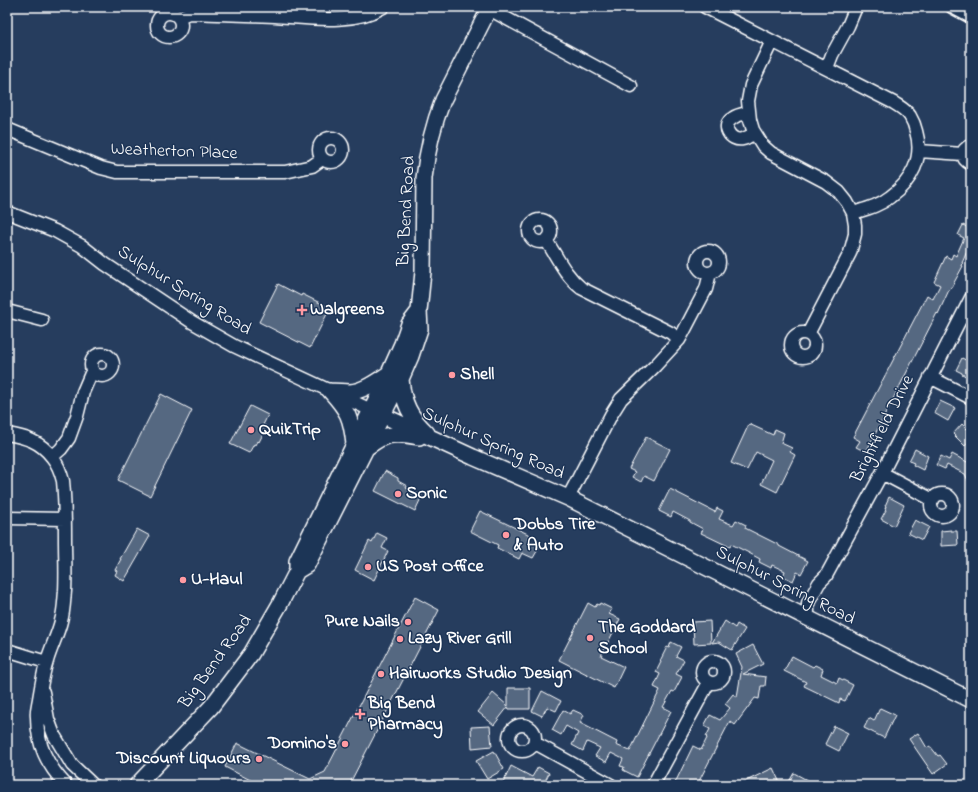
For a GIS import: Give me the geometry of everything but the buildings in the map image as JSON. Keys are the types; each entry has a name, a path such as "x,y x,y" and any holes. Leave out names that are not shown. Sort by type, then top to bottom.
{"main road":[{"name":"Big Bend Road","path":"137,785 211,707 251,654 280,604 297,571 297,561 360,446 395,376 411,356 420,329 419,311 423,272 424,178 433,130 437,114 443,100 490,8"},
{"path":"330,391 350,392 359,390 395,376 402,390 405,404 418,424 434,439"},
{"path":"330,391 350,419 360,446 377,441 387,436 401,434 434,439"},
{"name":"Sulphur Spring Road","path":"377,413 568,498 807,614 970,697"}],"street":[{"path":"178,17 189,13 276,12 320,19 341,19 376,12 383,7"},
{"path":"705,7 894,103 904,109 910,116 915,124 919,144 919,151 914,170 897,192 889,198 877,205 853,213"},
{"path":"827,68 856,7"},
{"path":"952,7 971,17"},
{"path":"490,8 631,86"},
{"path":"772,41 751,85 748,101 748,113 755,133 763,146 771,153 826,182 839,192 853,213 856,225 850,252 808,334"},
{"path":"748,113 738,115 728,121 726,126 727,132 732,137 737,139 743,139 755,133"},
{"name":"Weatherton Place","path":"7,129 101,168 117,172 284,172 312,166 322,159"},
{"path":"919,151 967,149 966,160 971,164"},
{"name":"Sulphur Spring Road","path":"7,212 55,231 82,246 105,264 192,322 234,346 377,413"},
{"path":"546,240 566,273 578,285 671,334 679,340"},
{"path":"568,498 611,415 621,399 679,340 706,289 710,273"},
{"name":"Brightfield Drive","path":"807,614 808,603 818,583 826,576 882,473 971,298"},
{"path":"7,311 42,320"},
{"path":"52,457 61,449 69,438 77,416 83,392 92,371"},
{"path":"930,378 971,398"},
{"path":"7,434 27,438 47,451 58,466 63,480 66,519 64,606 62,621 46,662 36,716 40,746 57,776 66,785"},
{"path":"882,473 933,500"},
{"path":"7,518 66,519"},
{"path":"7,650 46,662"},
{"path":"653,785 709,682"},
{"path":"41,685 48,719 54,735 72,765 93,785"},
{"path":"534,743 611,785"}],"place":[{"name":"Walgreens","path":"302,310"},
{"name":"Shell","path":"452,375"},
{"name":"QuikTrip","path":"251,430"},
{"name":"Sonic","path":"398,494"},
{"name":"Dobbs Tire & Auto","path":"506,535"},
{"name":"US Post Office","path":"368,567"},
{"name":"U-Haul","path":"183,580"},
{"name":"Pure Nails","path":"408,622"},
{"name":"The Goddard School","path":"590,638"},
{"name":"Lazy River Grill","path":"400,639"},
{"name":"Hairworks Studio Design","path":"381,674"},
{"name":"Big Bend Pharmacy","path":"360,714"},
{"name":"Domino's","path":"345,744"},
{"name":"Discount Liquours","path":"259,759"}]}
